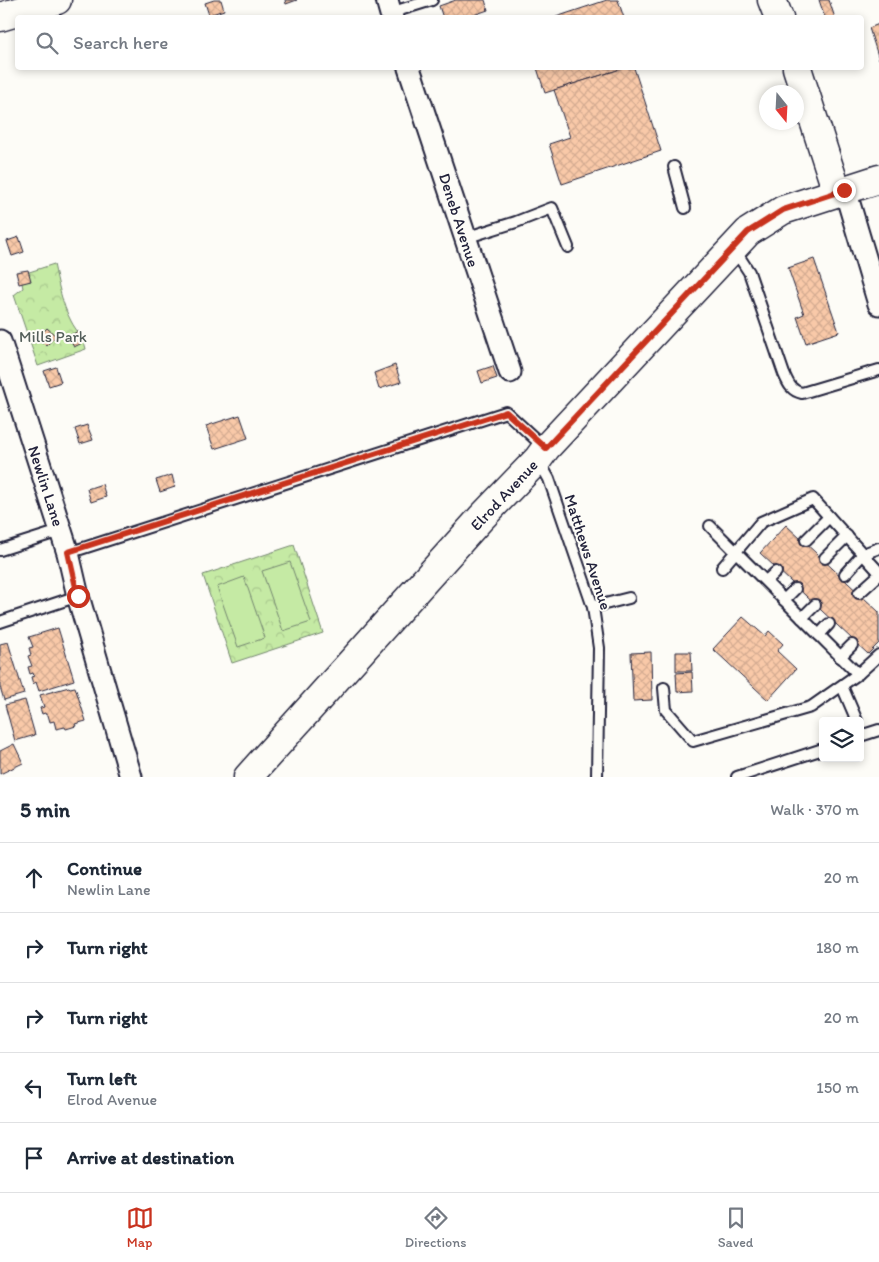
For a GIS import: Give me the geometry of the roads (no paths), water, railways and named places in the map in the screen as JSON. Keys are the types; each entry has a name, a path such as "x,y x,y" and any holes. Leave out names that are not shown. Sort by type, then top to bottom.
{"street":[{"path":"0,17 57,0"},
{"path":"772,0 777,15"},
{"name":"Deneb Avenue","path":"410,70 510,372"},
{"path":"798,70 879,304"},
{"name":"Elrod Avenue","path":"248,777 481,518 748,232 783,210 879,179"},
{"name":"Newlin Lane","path":"0,341 68,552 78,596 132,777"}],"lane":[{"path":"390,10 432,0"},
{"path":"674,167 685,208"},
{"path":"465,238 552,208 568,247"},
{"path":"733,247 750,272 784,374 789,386 796,392 802,393 879,370"},
{"path":"68,552 506,412 542,454"},
{"name":"Matthews Avenue","path":"542,454 592,607 599,648 597,777"},
{"path":"722,568 761,522 813,499 879,573 859,593"},
{"path":"806,540 829,517"},
{"path":"710,526 858,674"},
{"path":"0,550 60,531"},
{"path":"825,558 848,536"},
{"path":"845,574 863,554 879,548"},
{"path":"766,581 776,572"},
{"path":"784,600 795,590"},
{"path":"0,622 78,596"},
{"path":"592,607 629,598"},
{"path":"802,618 815,605"},
{"path":"819,635 829,624"},
{"path":"840,657 852,645"},
{"path":"664,688 666,710 692,741 811,707 858,674 879,656"},
{"path":"842,686 855,717"},
{"path":"864,732 879,730"},
{"path":"737,777 819,750"}],"park label":[{"name":"Mills Park","path":"53,336"}]}
